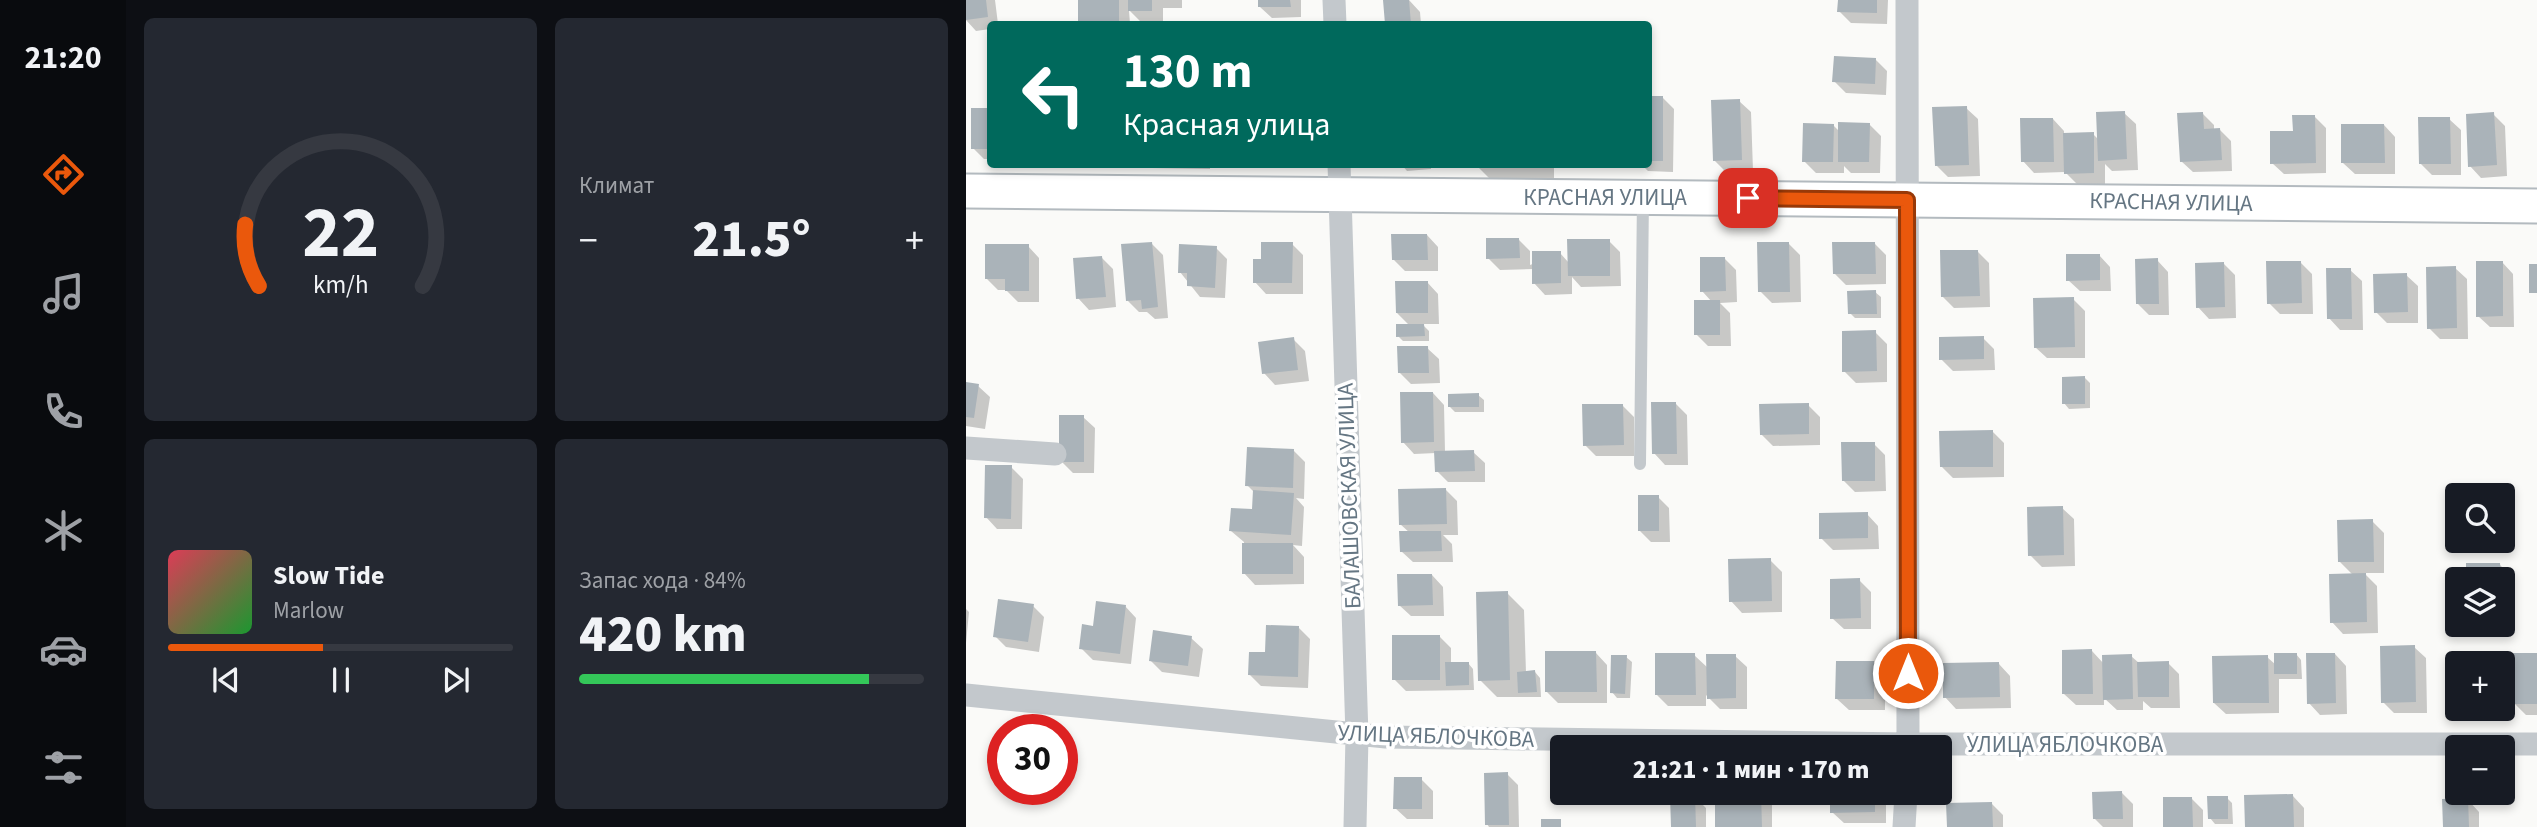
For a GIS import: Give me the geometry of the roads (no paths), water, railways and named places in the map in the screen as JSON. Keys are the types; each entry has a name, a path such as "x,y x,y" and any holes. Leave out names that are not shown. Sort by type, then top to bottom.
{"main road":[{"name":"КРАСНАЯ УЛИЦА","path":"966,191 1339,180 1643,197 2537,206"}],"street":[{"path":"1334,0 1335,21"},
{"path":"1907,0 1908,735"},
{"name":"БАЛАШОВСКАЯ УЛИЦА","path":"1339,180 1357,736 1355,827"},
{"path":"966,448 1055,454"},
{"name":"УЛИЦА ЯБЛОЧКОВА","path":"966,695 1357,736 1550,740"},
{"name":"УЛИЦА ЯБЛОЧКОВА","path":"1952,746 2537,744"},
{"path":"1904,827 1905,805"}],"lane":[{"path":"1640,464 1643,197"}]}
